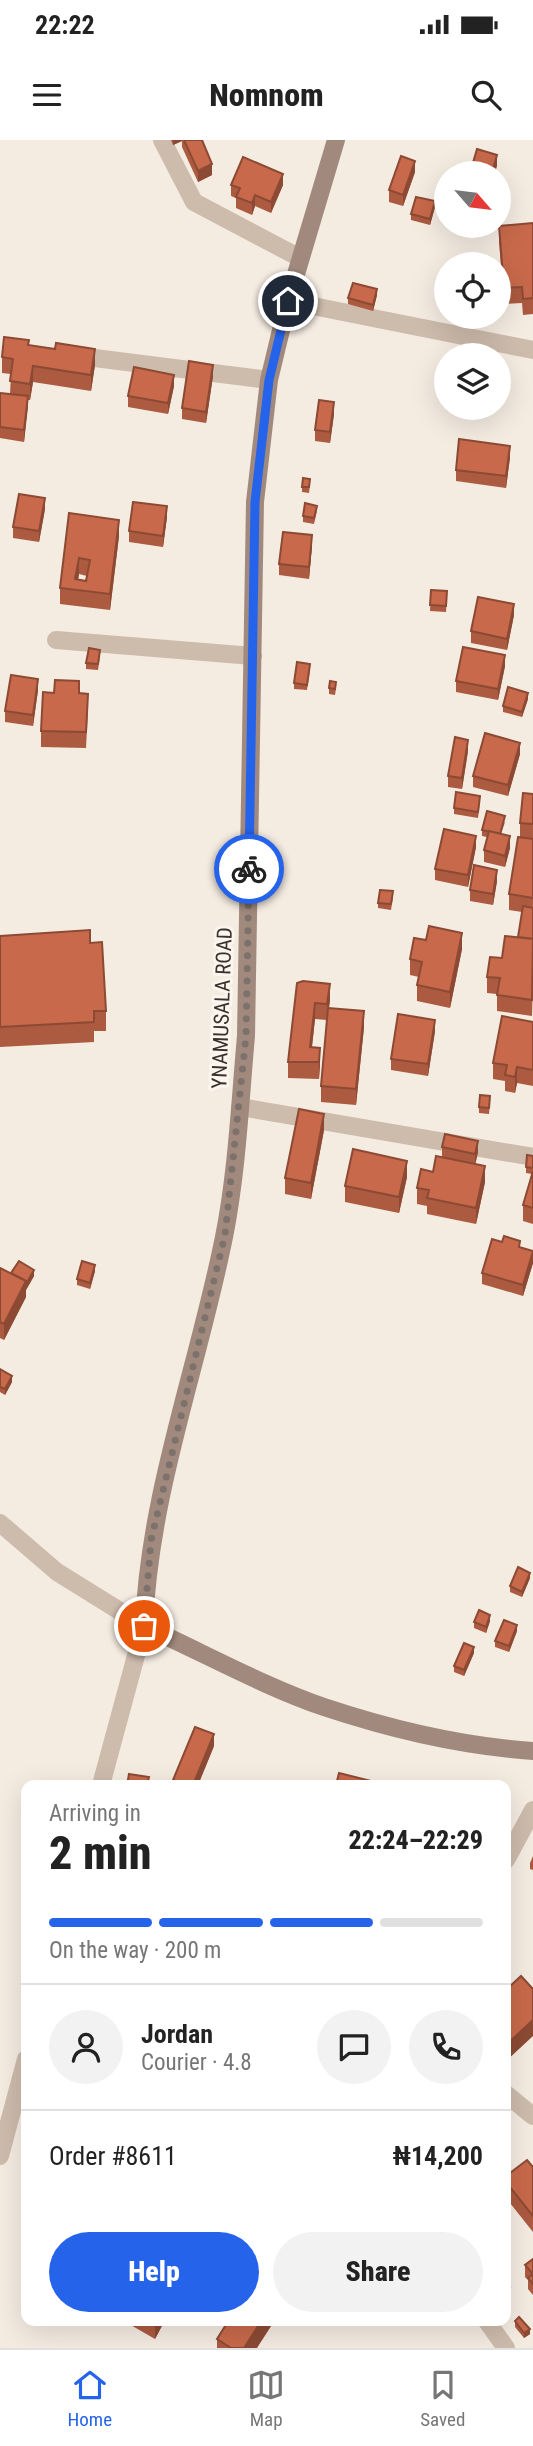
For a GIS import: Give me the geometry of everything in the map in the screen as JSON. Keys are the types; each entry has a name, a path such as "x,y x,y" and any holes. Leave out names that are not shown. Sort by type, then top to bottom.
{"main road":[{"name":"YNAMUSALA ROAD","path":"144,1626 151,1540 225,1235 240,1107 246,1036 255,502 269,380 300,258 336,140"},
{"path":"144,1626 322,1706 407,1732 482,1747 533,1751"}],"street":[{"path":"162,140 194,202 300,258"},
{"path":"288,301 533,350"},
{"path":"54,353 269,380"},
{"path":"56,640 253,656"},
{"path":"240,1107 533,1157"},
{"path":"0,1523 57,1572 144,1626 102,1780"},
{"path":"511,1851 533,1810"},
{"path":"0,2155 21,2077"},
{"path":"511,2098 533,2116"},
{"path":"490,2326 506,2348"}],"building":[{"path":"184,140 202,140 212,164 198,171"},
{"path":"477,149 497,155 495,161 474,161"},
{"path":"401,156 415,161 403,195 389,190"},
{"path":"243,157 283,174 271,202 255,195 252,203 236,197 240,188 231,185"},
{"path":"416,197 434,201 430,219 411,214"},
{"path":"533,223 533,298 523,299 522,287 511,288 511,252 501,252 500,238 511,238 511,225"},
{"path":"353,283 377,289 373,305 348,298"},
{"path":"4,337 29,340 28,345 55,349 56,343 95,349 91,375 33,366 30,384 10,381 13,359 2,357"},
{"path":"189,361 213,365 206,412 182,408"},
{"path":"134,367 174,375 168,403 128,396"},
{"path":"0,393 28,396 24,430 0,427"},
{"path":"319,400 334,402 330,432 315,430"},
{"path":"459,439 510,446 506,476 456,470"},
{"path":"303,478 310,479 309,487 302,487"},
{"path":"19,494 45,498 39,531 13,527"},
{"path":"133,502 167,506 163,536 129,531"},
{"path":"305,503 317,506 314,518 303,516"},
{"path":"69,513 119,520 110,594 60,588","holes":["79,558 90,560 86,581 75,579"]},
{"path":"283,532 312,535 309,567 279,564"},
{"path":"431,590 447,591 446,606 430,605"},
{"path":"478,597 514,604 507,639 471,631"},
{"path":"463,647 505,655 498,689 456,681"},
{"path":"89,648 100,650 98,664 86,663"},
{"path":"297,662 310,664 307,685 294,683"},
{"path":"11,675 38,679 33,715 5,711"},
{"path":"55,680 79,681 79,693 88,694 86,732 41,731 43,692 54,693"},
{"path":"330,681 336,682 335,689 329,688"},
{"path":"508,687 528,693 522,712 503,706"},
{"path":"485,733 520,743 508,785 473,776"},
{"path":"455,737 468,740 462,778 448,776"},
{"path":"456,792 480,796 478,812 454,808"},
{"path":"523,793 533,794 533,824 520,823"},
{"path":"487,811 505,816 500,834 482,830"},
{"path":"444,829 476,836 468,875 435,869"},
{"path":"489,831 510,836 505,856 484,850"},
{"path":"518,837 533,839 533,898 509,894"},
{"path":"474,865 497,870 493,894 470,890"},
{"path":"380,890 393,891 391,904 378,903"},
{"path":"523,906 533,908 533,939 518,937"},
{"path":"429,926 462,933 450,992 417,985 422,962 410,959 414,938 426,940"},
{"path":"90,930 90,943 102,942 106,1011 94,1011 94,1022 0,1027 0,936"},
{"path":"505,936 533,939 532,1000 497,995 500,978 487,977 490,957 502,958"},
{"path":"303,981 330,984 327,1004 315,1003 310,1047 320,1048 319,1062 288,1062 297,983"},
{"path":"328,1008 364,1011 356,1089 321,1086"},
{"path":"398,1014 435,1020 428,1064 391,1059"},
{"path":"502,1016 533,1022 533,1070 517,1067 515,1077 505,1075 507,1065 493,1063"},
{"path":"480,1095 490,1096 489,1108 479,1107"},
{"path":"299,1109 324,1114 311,1183 285,1178"},
{"path":"445,1134 478,1141 475,1154 442,1147"},
{"path":"353,1149 407,1161 399,1197 345,1186"},
{"path":"527,1155 533,1156 533,1168 526,1167"},
{"path":"436,1156 485,1166 476,1208 427,1198 429,1190 417,1188 421,1169 433,1172"},
{"path":"533,1171 533,1208 523,1205"},
{"path":"504,1236 520,1241 519,1247 533,1251 523,1285 482,1273 492,1239 502,1242"},
{"path":"19,1261 34,1270 26,1284 26,1281 11,1273"},
{"path":"82,1261 95,1265 90,1283 77,1279"},
{"path":"0,1268 26,1281 4,1324 0,1322"},
{"path":"0,1369 12,1376 5,1389 0,1387"},
{"path":"518,1567 530,1573 522,1592 510,1586"},
{"path":"479,1610 490,1615 486,1627 474,1622"},
{"path":"504,1620 517,1625 509,1646 495,1641"},
{"path":"464,1643 474,1647 464,1670 454,1666"},
{"path":"195,1727 214,1734 195,1780 173,1780"},
{"path":"339,1773 367,1780 337,1780"},
{"path":"129,1774 149,1777 148,1780 128,1780"},
{"path":"521,1976 533,1989 533,2020 511,2040 511,1985"},
{"path":"527,2160 533,2167 533,2216 511,2188 511,2172"},
{"path":"533,2259 533,2274 525,2265"},
{"path":"519,2317 530,2329 524,2333 515,2321"},
{"path":"225,2326 258,2326 244,2348 231,2348 217,2339"}],"way so far":[{"path":"144,1626 151,1540 225,1235 246,1036 249,869"}],"route":[{"path":"249,869 255,502 269,380 288,301"}]}
